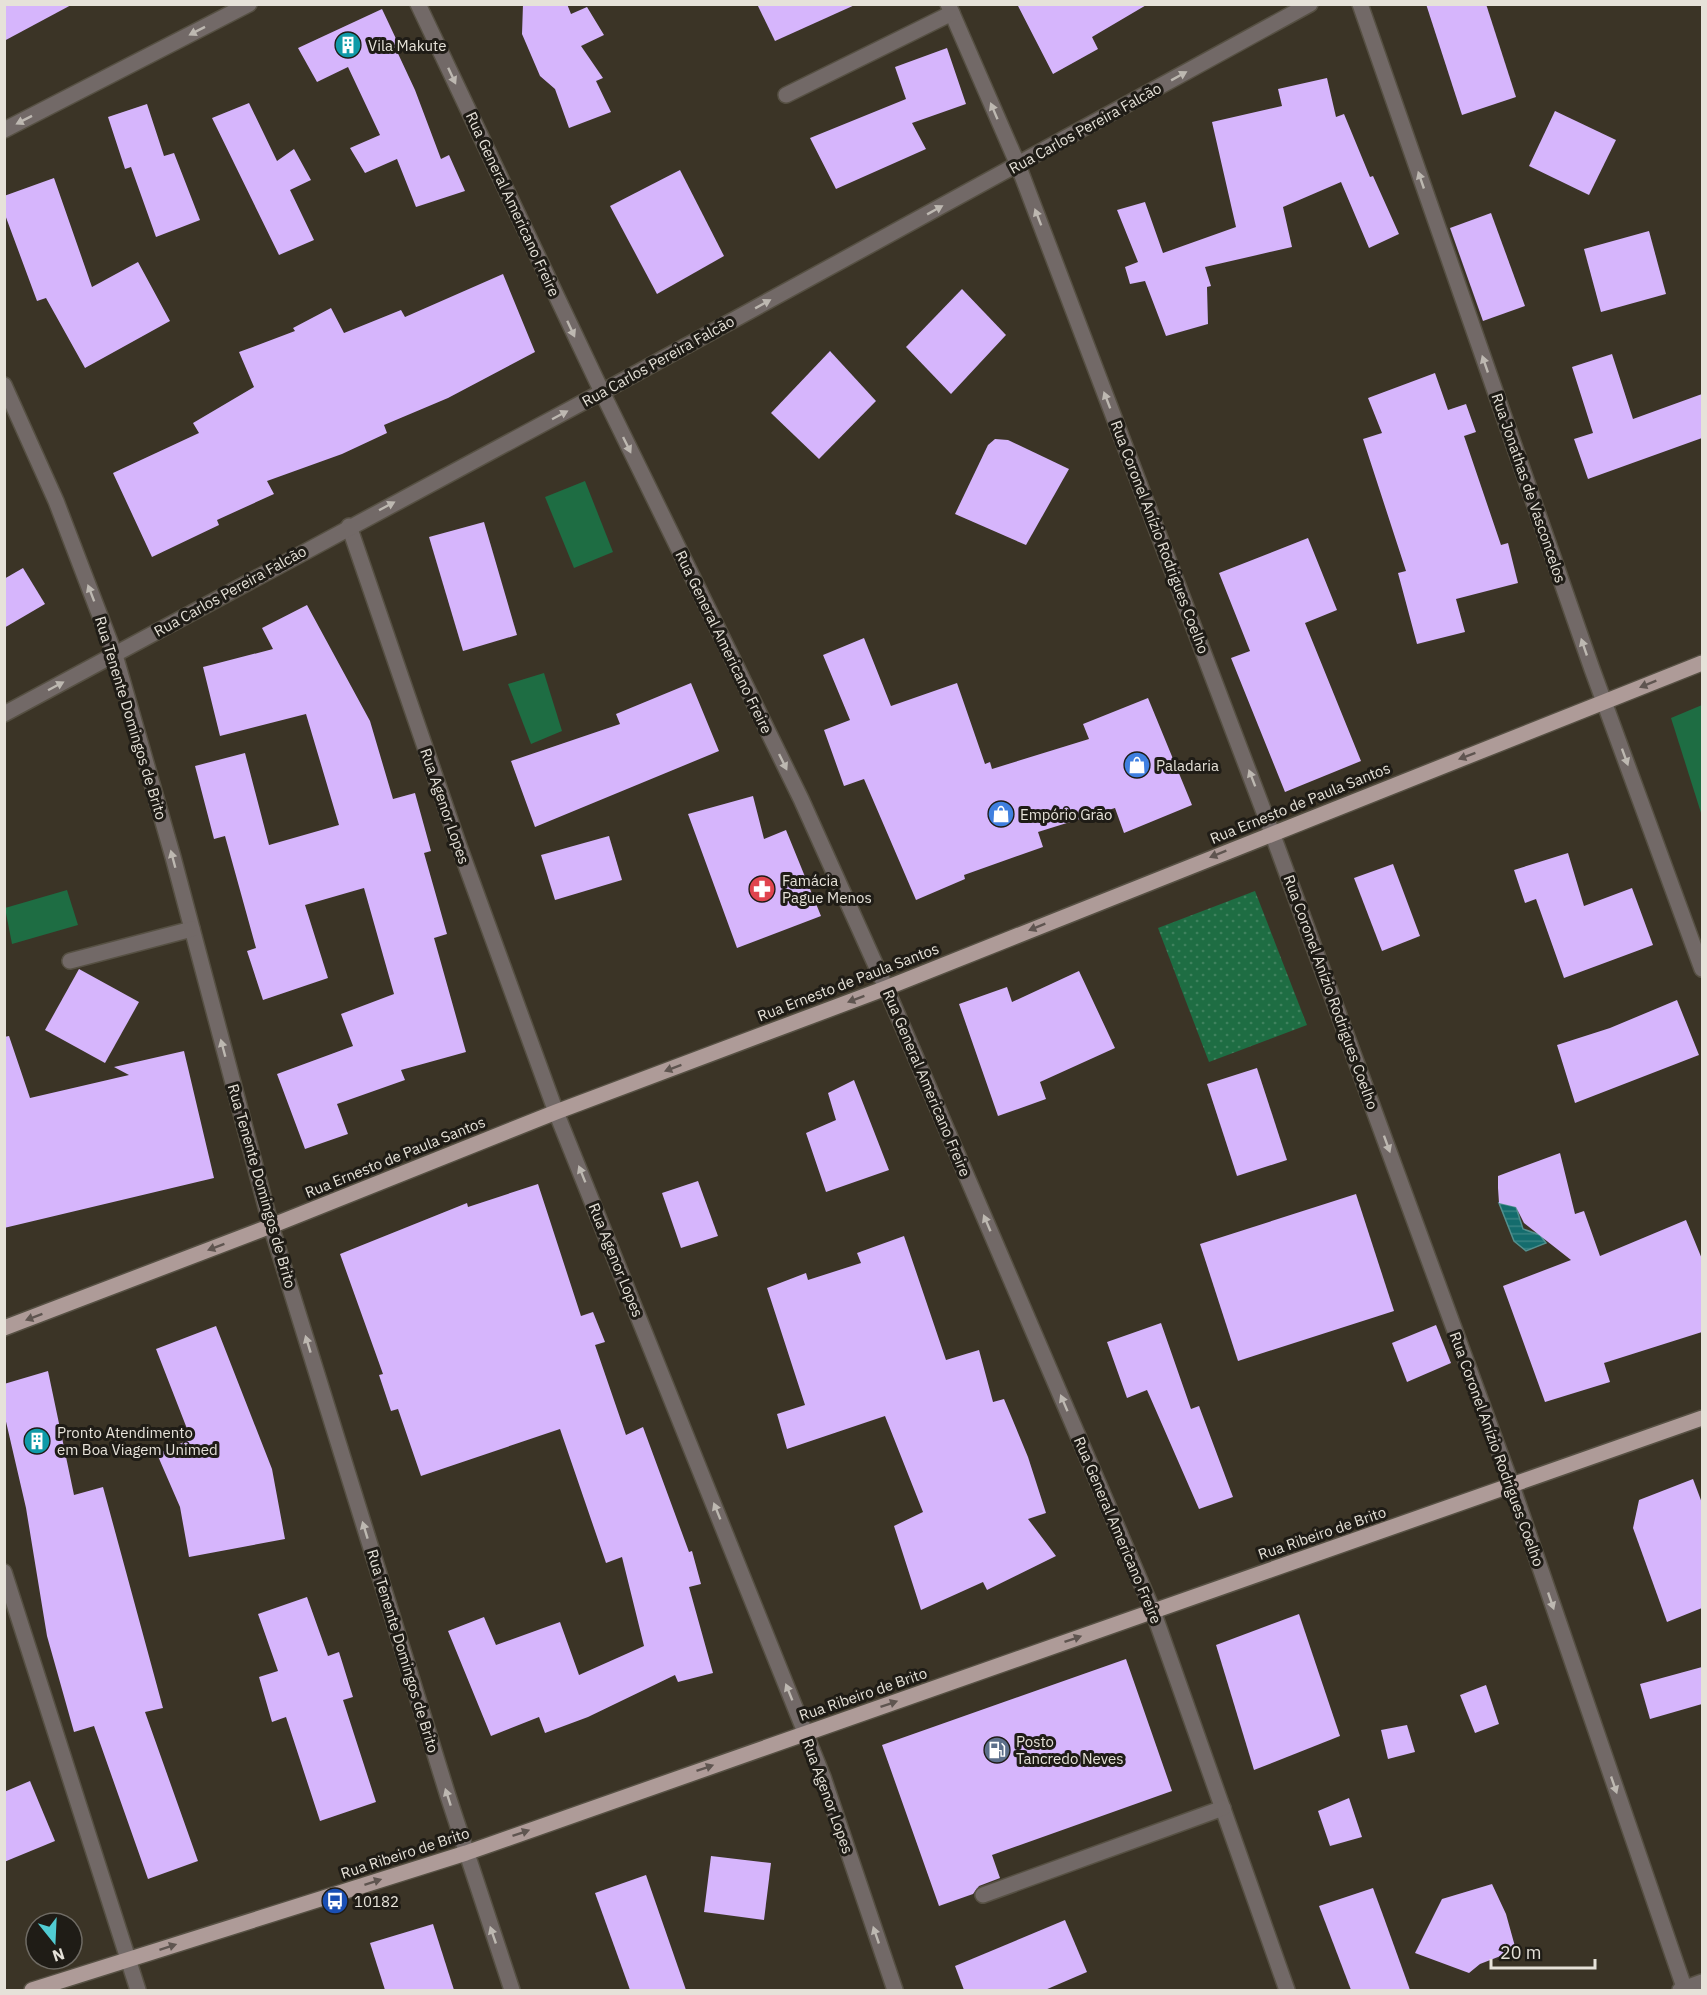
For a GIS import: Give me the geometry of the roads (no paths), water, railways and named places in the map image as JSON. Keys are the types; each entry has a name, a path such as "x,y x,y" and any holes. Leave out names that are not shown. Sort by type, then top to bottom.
{"main road":[{"name":"Rua Ernesto de Paula Santos","path":"4,1328 271,1226 556,1112 886,988 1702,663"},
{"name":"Rua Ribeiro de Brito","path":"32,1990 466,1853 1702,1418"}],"street":[{"path":"4,130 249,4"},
{"name":"Rua General Americano Freire","path":"418,4 602,392 801,799 886,988 1153,1611 1287,1990"},
{"name":"Rua Carlos Pereira Falcão","path":"4,714 349,526 602,392 1310,4"},
{"name":"Rua Jonathas de Vasconcelos","path":"1360,4 1604,702 1702,969"},
{"path":"786,94 914,31 950,9"},
{"name":"Rua Coronel Anízio Rodrigues Coelho","path":"950,9 1018,165 1272,833 1512,1486 1683,1990"},
{"name":"Rua Tenente Domingos de Brito","path":"4,385 56,501 115,655 192,929 271,1226 466,1853 512,1990"},
{"name":"Rua Agenor Lopes","path":"349,526 459,846 556,1112 806,1733 895,1990"},
{"path":"69,961 192,929"},
{"path":"4,1572 138,1990"},
{"path":"983,1895 1223,1808"},
{"path":"1683,1990 1702,1982"}],"water":[{"path":"1499,1203 1516,1207 1523,1229 1540,1235 1546,1243 1526,1251 1514,1241"}],"place":[{"name":"Vila Makute","path":"348,45"},
{"name":"Paladaria","path":"1137,765"},
{"name":"Empório Grão","path":"1001,814"},
{"name":"Famácia Pague Menos","path":"762,889"},
{"name":"Pronto Atendimento em Boa Viagem Unimed","path":"37,1441"},
{"name":"Posto Tancredo Neves","path":"997,1750"},
{"name":"10182","path":"335,1901"}]}
